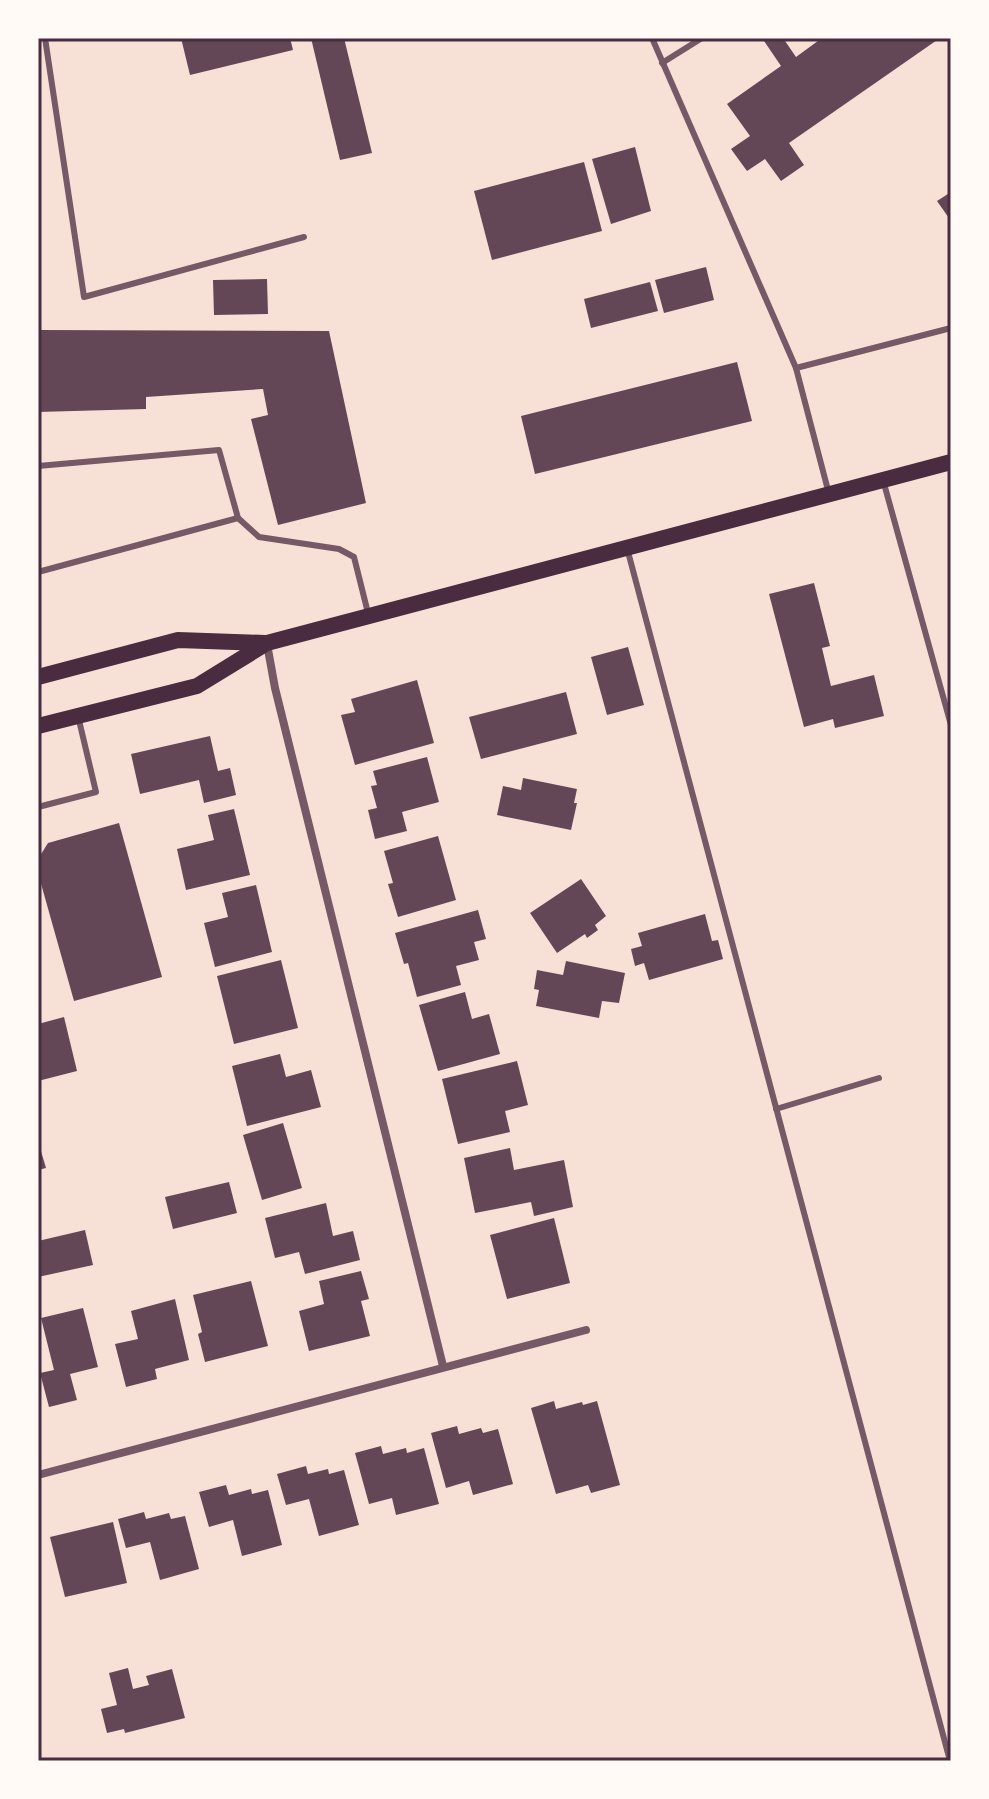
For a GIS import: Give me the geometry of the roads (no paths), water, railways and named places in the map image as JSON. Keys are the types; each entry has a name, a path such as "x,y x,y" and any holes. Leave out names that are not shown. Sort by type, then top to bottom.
{"main road":[{"path":"38,677 178,640 267,643 951,462"},
{"path":"38,726 197,686 267,643"}],"street":[{"path":"267,643 275,688 443,1366"},
{"path":"38,1475 586,1330"}],"lane":[{"path":"45,38 84,297 304,237"},
{"path":"652,38 796,368 829,494"},
{"path":"662,63 702,38"},
{"path":"796,368 951,328"},
{"path":"38,466 219,450 238,518 259,537 339,549 354,557 368,617"},
{"path":"883,480 951,725"},
{"path":"38,572 238,518"},
{"path":"627,548 950,1761"},
{"path":"38,807 96,792 78,716"},
{"path":"776,1109 879,1078"}]}
